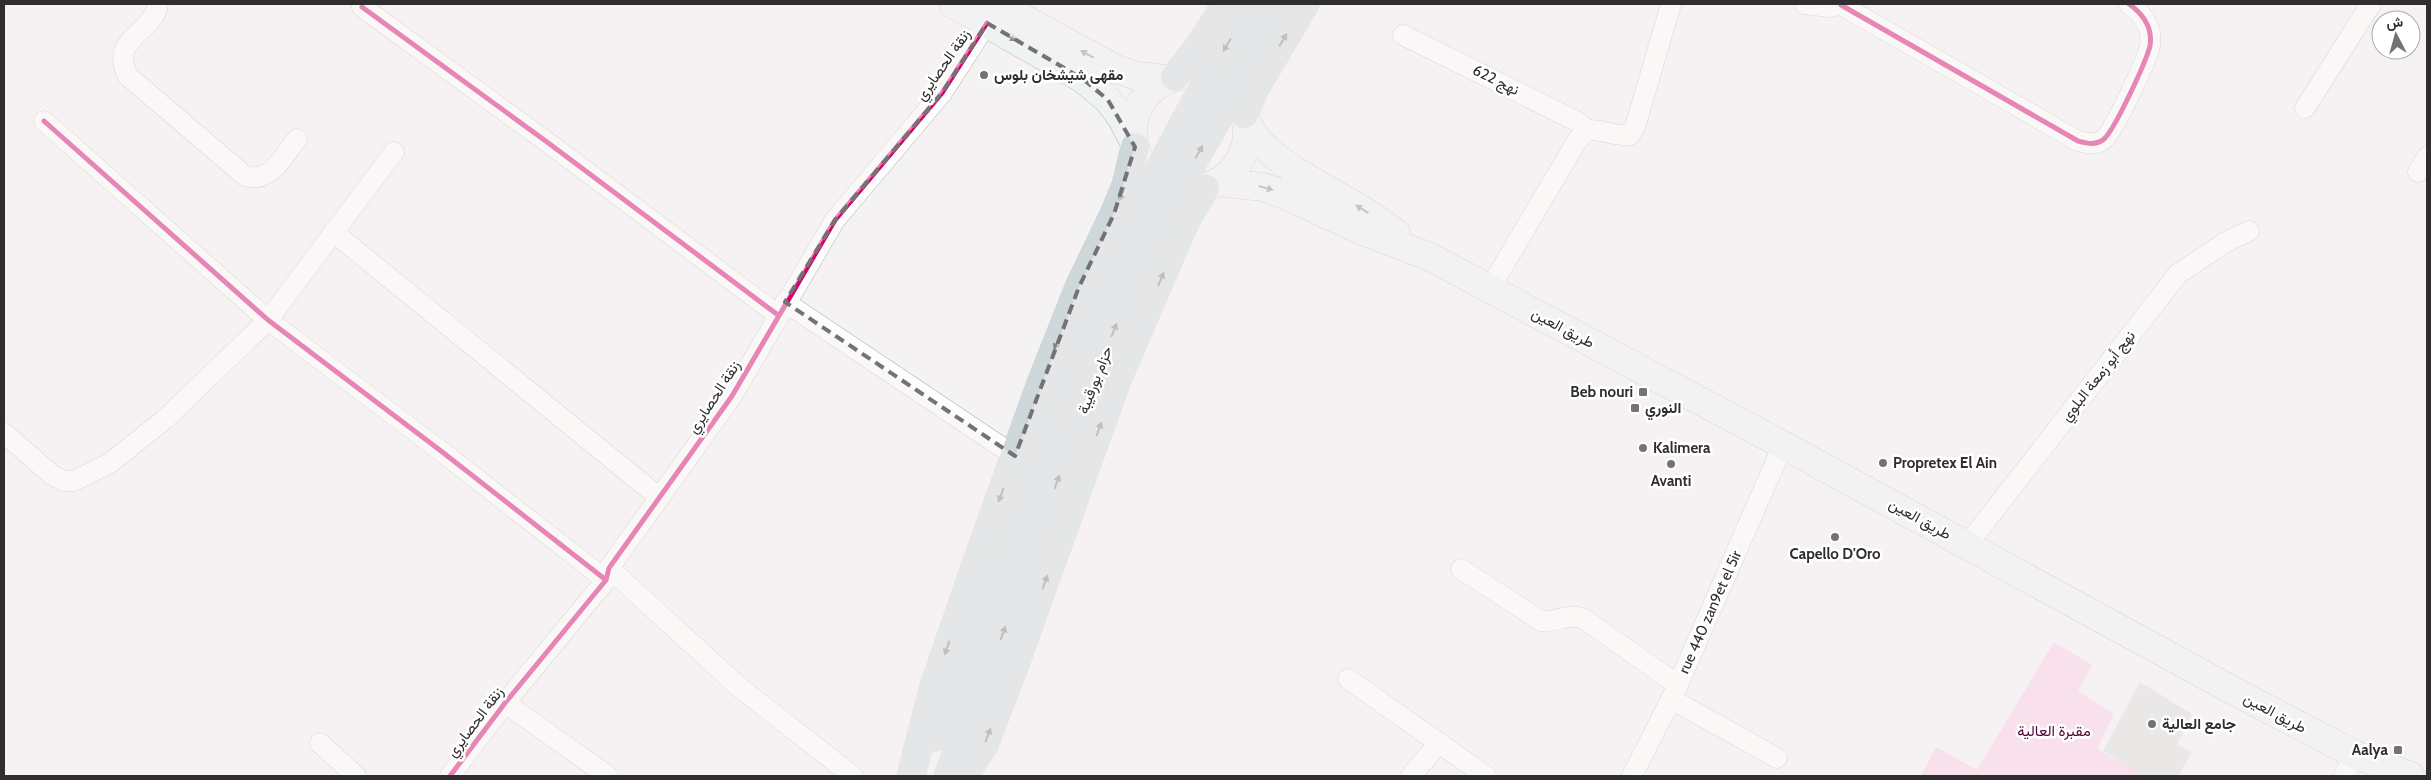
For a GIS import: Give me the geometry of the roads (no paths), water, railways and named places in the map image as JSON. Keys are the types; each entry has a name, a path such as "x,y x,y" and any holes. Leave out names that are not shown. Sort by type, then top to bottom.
{"highway":[{"path":"1171,78 1200,45 1226,4"},
{"name":"حزام بورقيبة","path":"948,776 1011,573 1051,421 1100,296 1161,165 1220,57 1252,4"},
{"name":"حزام بورقيبة","path":"918,776 948,705 1011,573 1124,305 1186,174 1284,4"},
{"path":"1245,118 1255,88 1305,4"},
{"path":"911,776 933,688 1015,456 1079,287 1126,185 1133,143"},
{"path":"963,776 984,745 1117,380 1186,220 1211,185"}],"main road":[{"path":"952,4 992,14 1116,69 1137,76 1171,78"},
{"path":"992,14 1083,79 1108,100 1122,117 1138,157 1149,174 1166,185 1185,190 1211,185 1237,165 1246,147 1245,118 1233,94 1219,82 1202,76 1184,75 1171,78 1151,89 1139,103 1133,120 1133,143"},
{"name":"طريق العين","path":"1245,118 1259,142 1276,157 1297,172 1366,212 1430,258"},
{"name":"طريق العين","path":"1211,185 1263,187 1285,194 1360,230 1430,258 1490,288 1783,445 2243,696 2349,765 2411,776"}],"street":[{"path":"158,4 154,14 125,49 122,61 128,76 244,176 253,179 272,172 297,139"},
{"name":"نهج 622","path":"1403,35 1578,122 1587,130 1600,129 1619,135 1630,135 1636,124 1670,4"},
{"path":"1805,4 1830,7 1842,4 2070,136 2089,144 2103,141 2117,122 2150,45 2148,25 2142,13 2129,4"},
{"path":"2305,108 2371,4"},
{"path":"362,7 547,142 782,309 1015,456"},
{"name":"زنقة الحصايري","path":"450,776 505,703 608,574 732,396 835,220 942,93 992,14"},
{"path":"44,121 268,320 608,574 738,687 853,776"},
{"path":"1490,288 1577,141 1587,130"},
{"path":"4,433 52,475 64,480 74,481 110,463 164,420 268,320 394,152"},
{"name":"نهج أبو زمعة البلوي","path":"1967,545 2178,274 2224,243 2249,231"},
{"path":"333,232 660,498"},
{"name":"rue 440 zan9et el 5ir","path":"1632,776 1675,692 1783,445"},
{"path":"1461,569 1540,621 1548,622 1569,616 1584,619 1675,692 1777,758"},
{"path":"1348,679 1486,776"},
{"path":"505,703 608,776"},
{"path":"320,743 356,776"},
{"path":"1411,776 1439,743"}],"place":[{"name":"مقهى شيشخان بلوس","path":"984,75"},
{"name":"Beb nouri","path":"1643,392"},
{"name":"النوري","path":"1635,408"},
{"name":"Kalimera","path":"1643,448"},
{"name":"Propretex El Ain","path":"1883,463"},
{"name":"Avanti","path":"1671,464"},
{"name":"Capello D'Oro","path":"1835,537"},
{"name":"جامع العالية","path":"2152,724"},
{"name":"Aalya","path":"2398,750"}],"park label":[{"name":"مقبرة العالية","path":"2054,731"}]}
